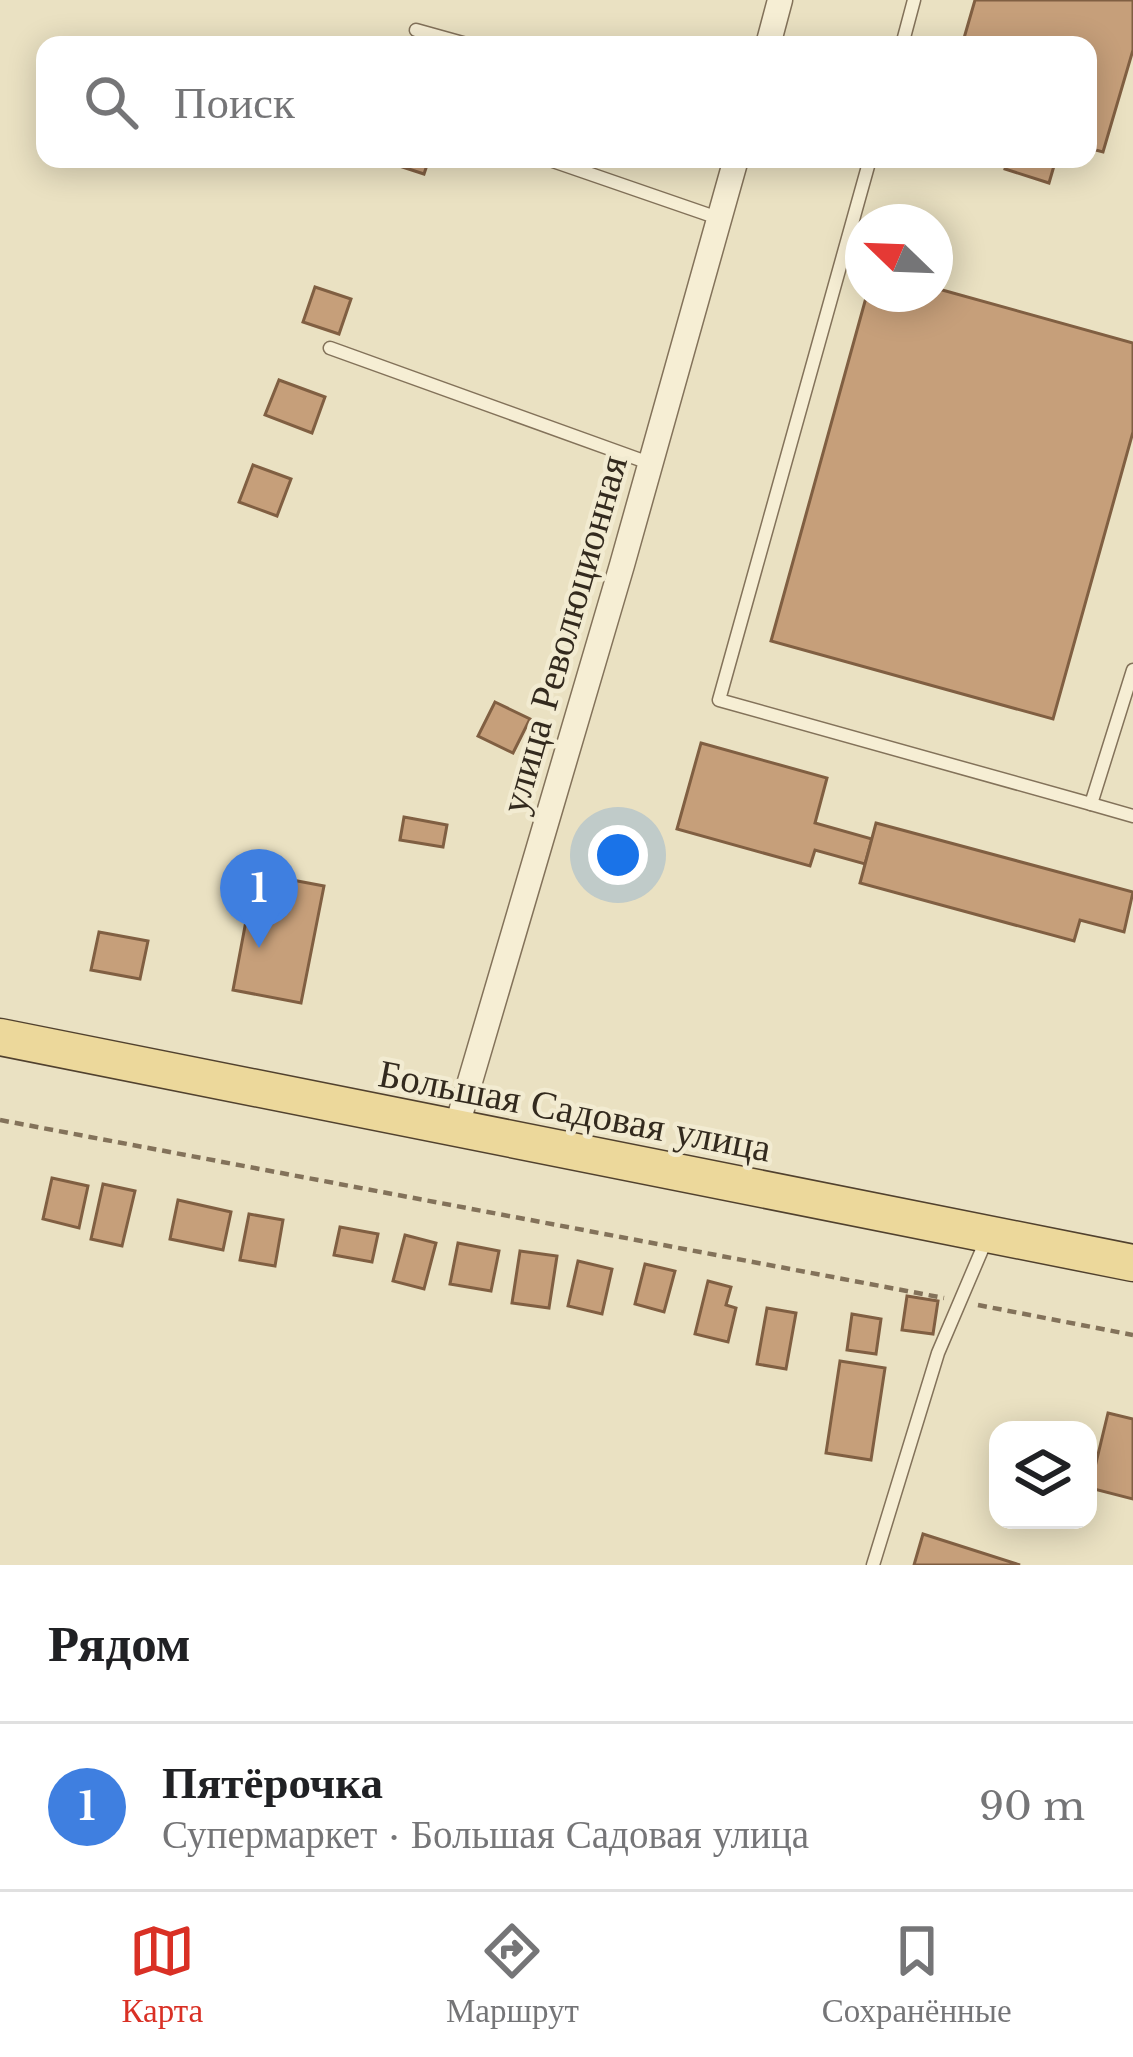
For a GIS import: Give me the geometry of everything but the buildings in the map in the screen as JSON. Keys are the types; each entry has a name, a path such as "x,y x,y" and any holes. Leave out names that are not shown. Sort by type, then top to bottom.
{"main road":[{"name":"Большая Садовая улица","path":"0,1037 1133,1263"}],"street":[{"path":"770,36 779,0"},
{"name":"улица Революционная","path":"456,1129 733,168"}],"lane":[{"path":"904,36 914,0"},
{"path":"416,30 438,36"},
{"path":"573,168 719,218"},
{"path":"867,168 719,700 1133,817"},
{"path":"330,348 651,464"},
{"path":"1091,805 1133,670"},
{"path":"873,1565 938,1353 988,1235"}],"path":[{"path":"0,1120 1133,1335"}],"place":[{"name":"Пятёрочка","path":"259,948"}]}
